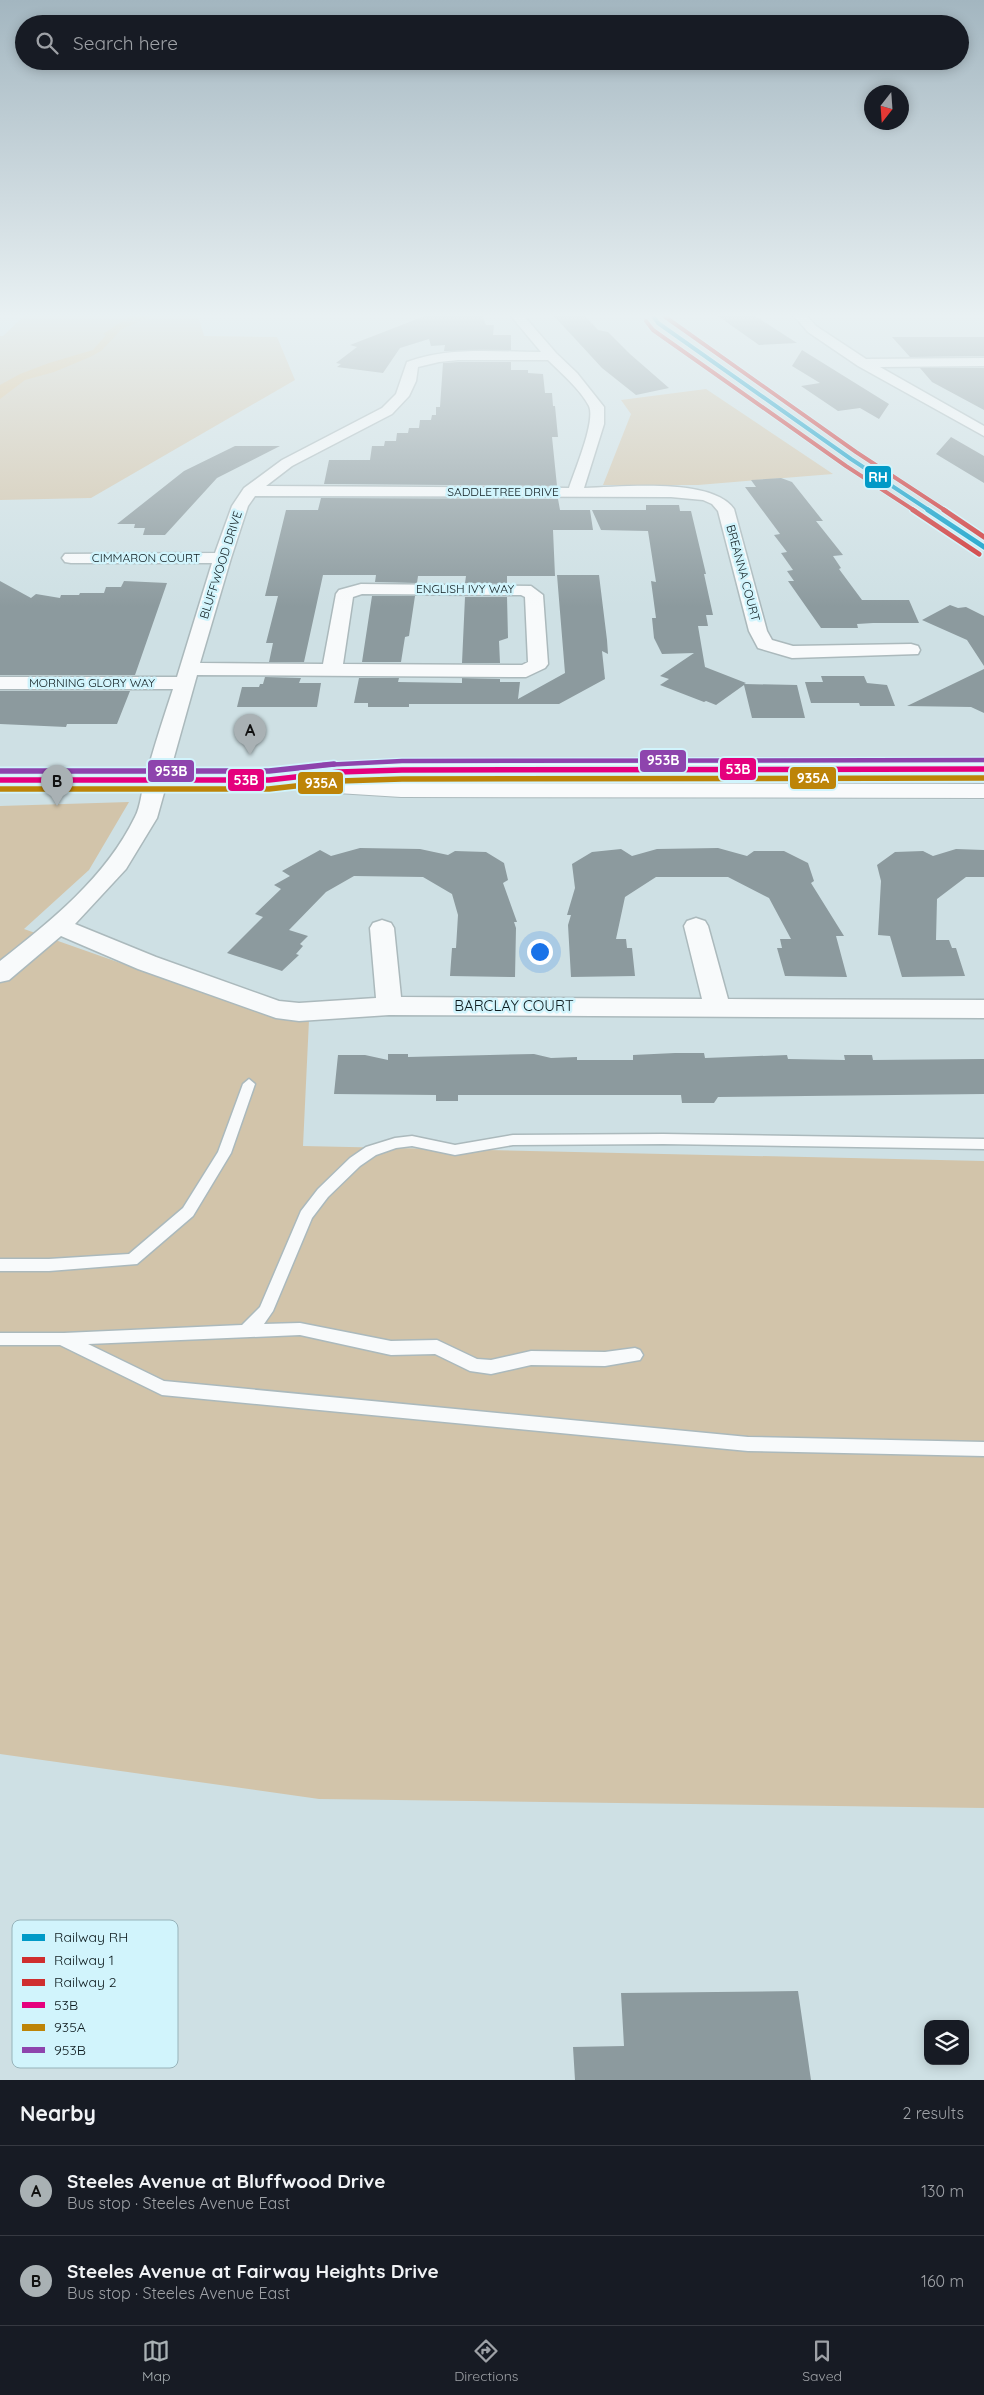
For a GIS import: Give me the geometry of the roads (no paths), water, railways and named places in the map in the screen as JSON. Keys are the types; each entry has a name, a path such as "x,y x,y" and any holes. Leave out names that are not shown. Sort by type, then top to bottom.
{"main road":[{"path":"0,780 269,780 340,772 402,770 984,769"},
{"path":"269,780 346,788 401,790 984,791"}],"street":[{"name":"BLUFFWOOD DRIVE","path":"0,974 59,926 128,850 147,816 155,781 222,558 240,506 250,491 286,463 383,413"},
{"name":"SADDLETREE DRIVE","path":"250,491 574,493 598,424 597,413"},
{"path":"951,413 984,432"},
{"name":"BREANNA COURT","path":"574,493 674,492 699,495 717,500 726,509 758,631 765,644 792,652 911,650"},
{"name":"CIMMARON COURT","path":"71,558 222,558"},
{"name":"ENGLISH IVY WAY","path":"186,676 332,670 526,671 538,664 534,595 525,590 361,589 345,594 332,670"},
{"name":"MORNING GLORY WAY","path":"0,683 186,676"},
{"name":"BARCLAY COURT","path":"59,926 147,962 276,1009 299,1012 389,1006 984,1009"},
{"path":"696,926 717,1007"},
{"path":"382,928 389,1006"}],"lane":[{"path":"0,1265 49,1265 132,1260 188,1212 224,1153 249,1084"},
{"path":"244,1332 257,1322 266,1311 302,1223 323,1193 355,1162 372,1151 395,1142 412,1141 455,1150 523,1140 663,1139 984,1144"},
{"path":"0,1339 62,1340 300,1329 391,1348 437,1347 475,1366 491,1367 531,1358 604,1359 634,1355"},
{"path":"62,1340 162,1388 748,1444 984,1449"}],"rail line":[{"name":"1","path":"771,413 846,466 979,554"},
{"name":"RH","path":"786,413 851,459 984,547"},
{"name":"2","path":"801,413 984,537"}],"place":[{"name":"Steeles Avenue at Bluffwood Drive","path":"250,755"},
{"name":"Steeles Avenue at Fairway Heights Drive","path":"57,806"}]}
